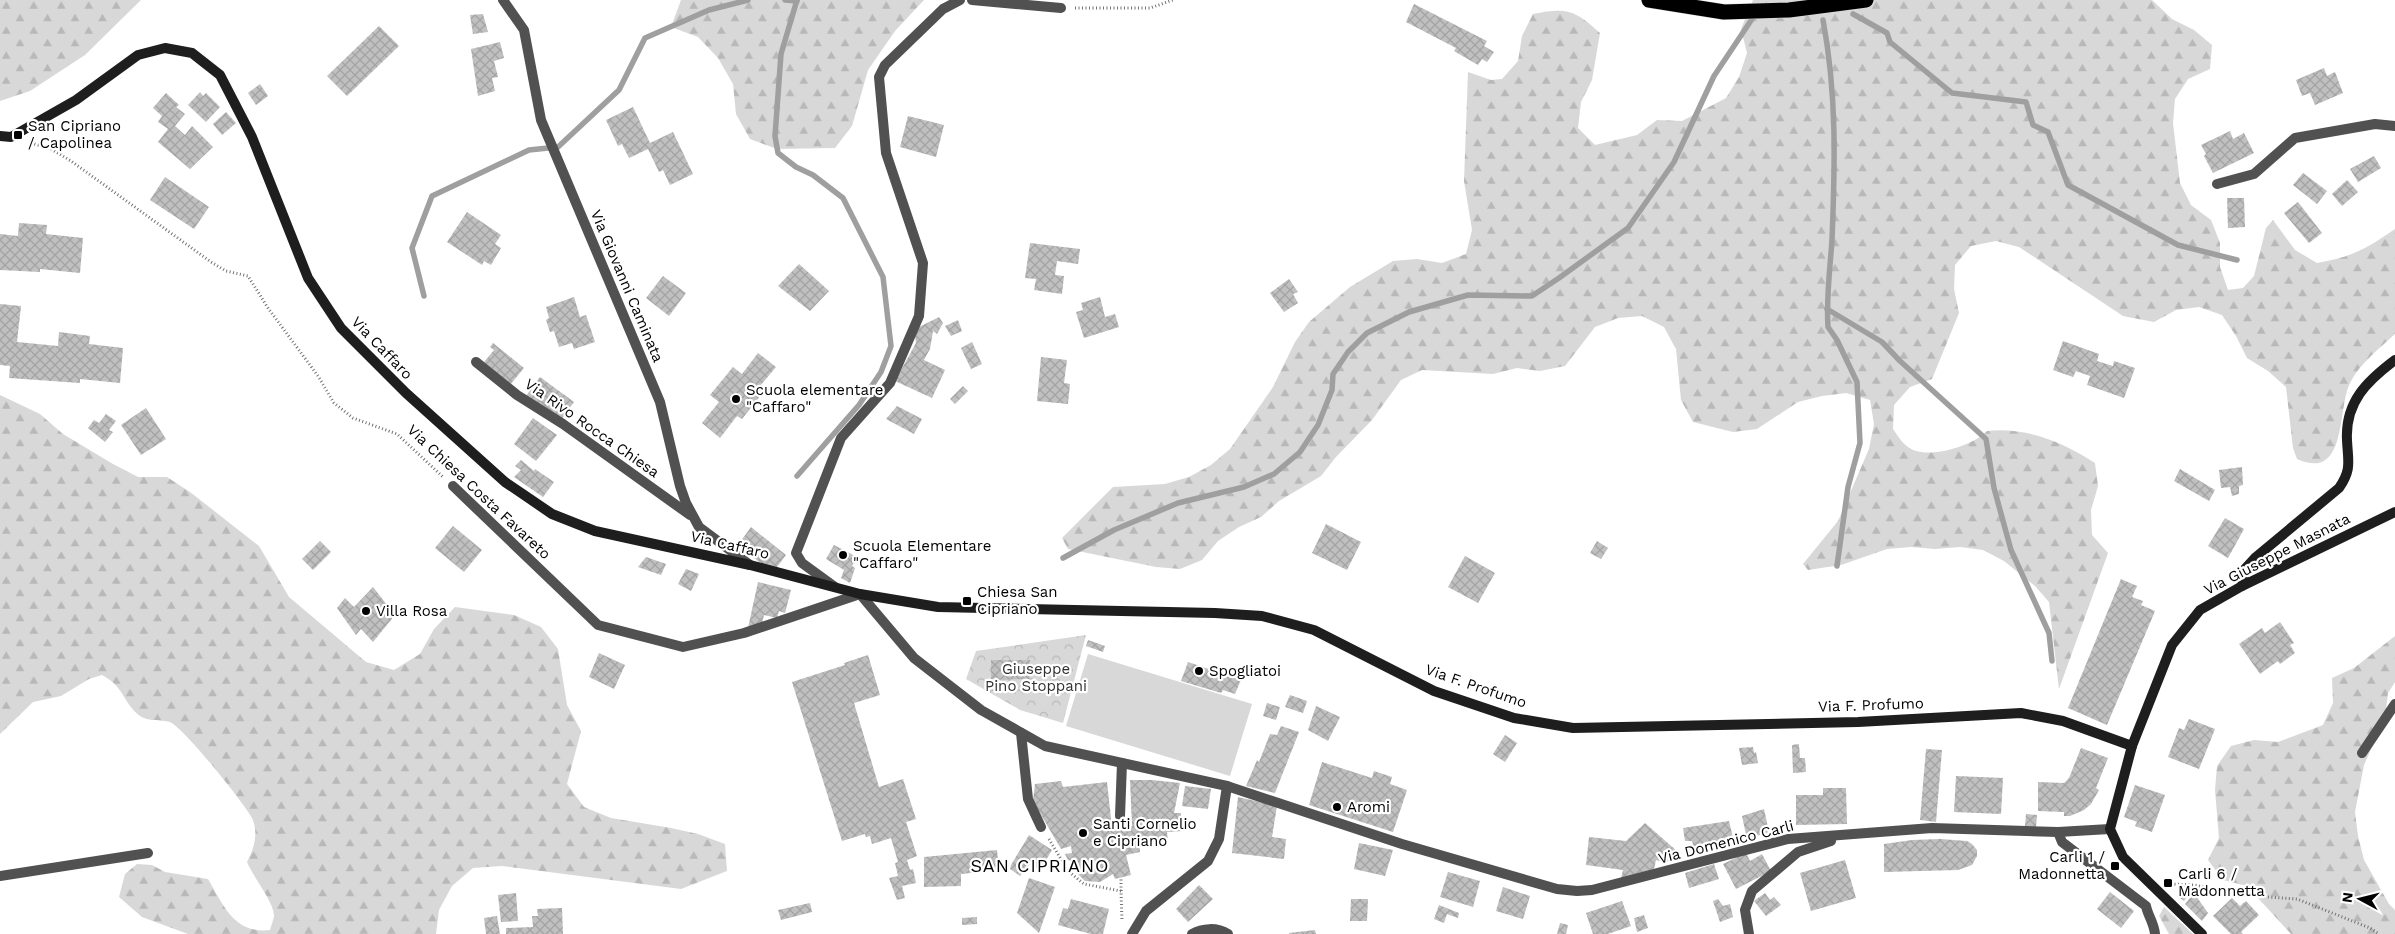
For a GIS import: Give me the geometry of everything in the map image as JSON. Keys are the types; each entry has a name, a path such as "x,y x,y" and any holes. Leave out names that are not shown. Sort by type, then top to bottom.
{"highway":[{"path":"1648,0 1724,12 1790,10 1866,0"}],"street":[{"name":"Via Giovanni Caminata","path":"503,0 524,30 541,120 660,402 680,486 693,517 699,527 750,564"},
{"path":"835,587 802,563 796,553 841,438 890,383 919,316 923,263 886,152 880,77 885,65 943,9 960,0"},
{"path":"972,0 1061,8"},
{"name":"Via Caffaro","path":"11,137 76,100 138,55 165,48 192,53 220,75 252,137 308,278 341,328 406,393 504,482 552,514 595,531 750,564 879,598"},
{"path":"2217,184 2254,174 2295,138 2375,124 2395,126"},
{"path":"0,136 11,137"},
{"path":"2242,586 2245,569 2256,557 2339,488 2347,477 2350,464 2347,438 2350,409 2372,377 2395,360"},
{"name":"Via Rivo Rocca Chiesa","path":"476,362 517,395 563,424 693,517"},
{"name":"Via Chiesa Costa Favareto","path":"453,486 598,625 683,647 744,633 860,594"},
{"name":"Via Giuseppe Masnata","path":"2110,829 2132,746 2172,645 2200,610 2242,586 2395,512"},
{"name":"Via Domenico Carli","path":"860,594 914,658 981,710 1045,746 1226,786 1334,820 1402,844 1557,889 1576,891 1631,881 1788,839 1932,828 2058,832 2110,829"},
{"name":"Via F. Profumo","path":"879,598 938,607 1215,613 1262,616 1314,630 1434,691 1514,718 1573,728 1858,722 2020,713 2063,721 2132,746"},
{"path":"2362,752 2395,704"},
{"path":"1021,733 1028,799 1041,827"},
{"path":"1120,816 1122,763"},
{"path":"1132,934 1146,911 1208,861 1219,839 1226,786"},
{"path":"2110,829 2123,857 2202,934"},
{"path":"2058,832 2062,842 2146,906 2148,916 2154,924 2154,934"},
{"path":"1749,934 1745,910 1752,891 1798,852 1846,836"},
{"path":"0,876 148,853"},
{"path":"1192,934 1199,930 1221,930 1228,934"}],"path":[{"path":"1061,8 1150,8 1173,0"},
{"name":"Via Chiesa Costa Favareto","path":"11,137 51,149 226,272 248,276 268,308 318,376 334,404 353,418 397,434 453,486"},
{"path":"1041,827 1056,848 1068,872 1084,884 1121,891"},
{"path":"1121,877 1122,932 1132,934"},
{"path":"2170,884 2194,885 2242,895 2297,899 2370,928 2379,934"}],"green space":[{"path":"0,0 141,0 85,55 30,91 0,101"},
{"path":"681,0 924,0 895,31 868,70 852,126 835,148 777,149 750,139 736,114 733,84 718,58 698,37 671,27"},
{"path":"1753,0 2152,0 2172,19 2194,30 2212,45 2210,69 2188,79 2175,99 2173,123 2180,183 2191,205 2211,220 2220,243 2220,267 2228,290 2243,288 2254,276 2266,228 2273,220 2295,250 2317,263 2340,258 2358,251 2395,229 2395,334 2364,363 2350,383 2346,394 2338,439 2333,452 2325,460 2313,463 2297,459 2293,448 2286,387 2268,371 2247,358 2236,336 2222,315 2199,307 2176,310 2154,322 2123,316 2019,247 1996,241 1971,246 1955,265 1954,289 1959,313 1932,379 1910,387 1894,405 1893,429 1908,447 1926,453 1949,450 1961,446 1980,437 1987,431 2016,431 2057,443 2095,463 2098,486 2091,510 2092,535 2108,553 2059,689 2049,602 2035,586 2004,561 1983,550 1960,547 1935,549 1911,547 1887,549 1841,565 1808,570 1803,564 1838,521 1869,449 1874,424 1870,400 1846,393 1822,396 1798,402 1757,429 1733,432 1693,422 1681,400 1676,349 1664,327 1642,316 1618,318 1595,327 1565,366 1540,371 1517,368 1493,374 1422,370 1401,380 1372,420 1336,457 1321,476 1279,501 1261,517 1239,527 1218,541 1202,560 1180,569 1156,567 1068,549 1062,538 1113,487 1165,484 1189,477 1211,465 1230,449 1273,387 1295,342 1309,322 1350,287 1393,261 1417,259 1442,263 1466,254 1472,230 1464,181 1468,72 1491,80 1502,79 1518,61 1522,36 1533,14 1554,11 1570,12 1584,19 1600,33 1592,80 1581,102 1578,128 1595,145 1637,135 1657,120 1682,121 1726,98 1739,77 1747,53 1741,29"},
{"path":"0,395 40,414 63,434 138,477 167,477 190,492 259,546 289,597 366,662 394,670 420,654 434,629 455,607 514,615 541,627 558,649 567,705 581,731 567,784 584,807 611,818 698,834 725,844 727,871 681,889 502,866 473,868 452,886 439,910 436,934 188,934 142,917 119,897 125,874 137,864 152,865 165,872 208,879 225,908 239,923 247,928 270,930 274,917 273,909 247,862 255,841 254,824 247,810 188,737 170,722 147,719 140,716 130,706 115,684 102,675 89,679 61,696 33,702 0,734"},
{"name":"Giuseppe Pino Stoppani","path":"1086,635 1063,723 1020,710 966,679 976,651"},
{"path":"2395,636 2395,682 2388,693 2385,718 2364,765 2355,812 2364,860 2389,904 2395,910 2395,934 2291,934 2247,886 2223,880 2208,860 2219,838 2215,790 2217,766 2231,746 2254,740 2278,742 2323,725 2333,703 2332,678 2354,668"},
{"path":"1088,654 1252,704 1230,776 1066,726"},
{"path":"2164,907 2193,934 2169,934 2159,916"}],"building":[{"path":"1414,4 1487,41 1484,46 1494,52 1487,62 1482,59 1478,65 1454,51 1456,48 1406,22"},
{"path":"483,14 488,32 473,34 470,15"},
{"path":"379,26 399,46 347,96 327,76"},
{"path":"500,42 504,58 494,61 498,77 492,78 495,91 478,96 471,49"},
{"path":"2324,68 2327,76 2335,72 2343,93 2315,105 2310,93 2302,96 2296,80"},
{"path":"260,84 268,96 256,105 248,93"},
{"path":"200,92 203,96 206,93 220,107 206,122 188,105"},
{"path":"166,93 179,105 176,107 185,114 175,126 185,135 192,126 213,147 190,169 158,142 168,129 158,122 162,116 153,108"},
{"path":"633,107 650,143 673,132 693,174 670,185 663,170 659,172 648,149 629,158 622,144 618,146 606,120"},
{"path":"226,112 236,123 222,135 213,124"},
{"path":"908,116 944,125 936,157 900,147"},
{"path":"2230,131 2233,139 2244,133 2254,153 2213,173 2204,156 2206,154 2201,145"},
{"path":"2374,156 2381,168 2358,182 2350,169"},
{"path":"2303,173 2327,191 2317,204 2293,185"},
{"path":"165,177 209,207 194,229 150,200"},
{"path":"2347,180 2358,192 2342,206 2332,194"},
{"path":"2227,198 2244,198 2245,227 2228,228"},
{"path":"2298,202 2322,233 2309,243 2284,213"},
{"path":"467,212 501,235 495,244 501,248 491,265 484,261 482,265 447,242"},
{"path":"19,223 47,225 46,234 83,238 80,273 40,269 40,272 0,270 0,234 18,236"},
{"path":"1030,243 1080,249 1078,264 1057,261 1055,275 1064,276 1062,294 1034,290 1036,279 1025,278"},
{"path":"799,264 829,291 810,311 778,286"},
{"path":"663,276 686,293 669,316 646,298"},
{"path":"1289,279 1298,292 1293,294 1298,303 1284,312 1270,293"},
{"path":"574,297 580,317 586,315 595,342 574,349 572,343 559,347 554,331 550,332 546,320 549,318 546,307"},
{"path":"1100,297 1105,317 1115,314 1119,327 1084,338 1076,312 1083,310 1081,303"},
{"path":"0,304 21,306 17,342 58,346 59,332 90,336 89,344 123,348 120,383 80,379 80,383 9,378 10,366 0,365"},
{"path":"939,317 943,323 937,334 933,331 930,349 924,360 945,370 932,398 895,381 916,343 915,336 919,327"},
{"path":"958,320 962,331 951,336 945,326"},
{"path":"2063,341 2099,354 2097,361 2113,366 2114,361 2135,368 2124,398 2087,385 2090,376 2076,371 2073,377 2053,370"},
{"path":"972,342 982,364 971,369 961,348"},
{"path":"493,343 524,368 510,385 484,362 494,350 490,347"},
{"name":"Scuola elementare \"Caffaro\"","path":"758,353 776,367 760,386 765,390 742,419 737,416 720,438 702,423 719,402 710,395 733,367 742,374"},
{"path":"1041,357 1067,360 1064,383 1070,384 1068,404 1037,401"},
{"path":"540,377 574,402 560,421 526,396"},
{"path":"963,386 968,391 955,404 950,399"},
{"path":"897,406 922,419 914,434 886,419"},
{"path":"146,408 166,439 141,455 121,425"},
{"path":"106,414 116,421 109,430 113,432 105,442 88,428 94,420 99,423"},
{"path":"533,418 557,435 536,461 514,444"},
{"path":"521,460 534,471 535,469 554,482 543,497 514,477 521,470 515,466"},
{"path":"2242,467 2243,485 2239,486 2239,494 2232,496 2230,487 2221,488 2219,470"},
{"path":"2180,469 2215,490 2209,501 2174,481"},
{"path":"2225,518 2244,529 2228,558 2208,546"},
{"path":"1326,524 1361,542 1347,570 1312,553"},
{"path":"453,526 482,550 464,572 435,548"},
{"path":"751,527 786,555 777,567 763,565 738,545"},
{"path":"320,541 331,552 313,570 302,559"},
{"path":"1597,541 1608,548 1601,559 1590,553"},
{"path":"834,545 857,557 852,566 855,568 850,583 841,578 844,570 826,559"},
{"path":"1465,556 1495,573 1478,603 1448,587"},
{"path":"646,557 666,564 661,575 638,567"},
{"path":"686,569 699,574 691,591 678,584"},
{"path":"2121,579 2137,586 2132,597 2143,601 2141,605 2155,611 2107,725 2068,708"},
{"path":"758,582 791,590 785,613 779,611 777,618 764,615 762,624 748,628"},
{"name":"Villa Rosa","path":"373,587 395,615 373,642 361,629 356,635 337,608 345,598 354,607"},
{"path":"2280,622 2294,643 2290,645 2295,653 2280,664 2278,661 2260,674 2239,644 2262,628 2265,633"},
{"path":"1088,640 1105,646 1103,652 1086,646"},
{"path":"599,653 625,665 614,689 589,677"},
{"path":"868,655 880,695 854,703 879,787 903,779 916,819 906,822 917,856 907,860 910,870 913,869 916,883 902,886 905,898 897,900 889,878 898,876 895,863 898,862 891,838 872,844 870,836 866,837 865,834 842,841 792,682 845,665 844,663"},
{"path":"991,660 1030,660 1030,679 991,680"},
{"name":"Spogliatoi","path":"1188,662 1241,680 1235,694 1223,690 1221,693 1181,681"},
{"path":"1290,695 1307,701 1303,713 1285,707"},
{"path":"1267,703 1280,707 1276,720 1263,716"},
{"path":"1316,706 1340,717 1328,741 1308,730"},
{"path":"2189,719 2215,729 2199,769 2168,757 2179,728 2184,730"},
{"path":"1281,726 1299,732 1275,793 1246,786 1257,760 1259,762 1270,734 1277,735"},
{"path":"1505,735 1517,743 1505,762 1493,754"},
{"path":"1799,744 1800,758 1805,758 1806,772 1793,773 1792,745"},
{"path":"1753,747 1758,763 1742,765 1739,748"},
{"path":"2081,748 2108,758 2096,788 2099,790 2091,804 2084,810 2070,816 2064,816 2064,812 2038,811 2038,782 2064,783 2069,778"},
{"path":"1926,749 1942,750 1936,822 1920,820"},
{"path":"1322,762 1372,778 1374,771 1392,777 1390,784 1407,790 1393,832 1309,805"},
{"path":"1956,776 2003,778 2001,814 1954,812"},
{"name":"Santi Cornelio e Cipriano","path":"1130,780 1180,783 1174,813 1181,813 1182,831 1167,832 1168,842 1139,843 1140,852 1126,855 1131,875 1115,879 1113,874 1100,882 1085,881 1074,870 1073,861 1068,860 1065,854 1072,853 1071,846 1061,849 1033,801 1035,784 1061,781 1063,787 1107,782 1112,827 1132,826"},
{"path":"2135,785 2165,795 2152,832 2135,826 2137,822 2124,817"},
{"path":"1185,786 1211,789 1208,809 1182,806"},
{"path":"1823,788 1846,788 1847,824 1796,825 1796,795 1823,795"},
{"path":"1238,797 1277,806 1272,837 1286,839 1284,859 1232,853"},
{"path":"1764,809 1769,832 1747,839 1742,816"},
{"path":"2026,814 2037,815 2036,827 2025,826"},
{"path":"1729,821 1734,842 1695,851 1692,841 1685,841 1683,828"},
{"path":"1645,823 1678,852 1666,863 1656,860 1654,869 1621,878 1623,870 1586,865 1589,837 1626,841"},
{"path":"1029,835 1052,850 1040,870 1030,864 1020,876 1010,869"},
{"path":"1940,839 1967,841 1972,844 1977,850 1977,856 1972,865 1958,870 1884,872 1884,844"},
{"path":"1359,843 1393,850 1385,876 1354,869"},
{"path":"997,850 999,870 961,874 961,886 924,887 924,857"},
{"path":"1746,853 1750,861 1762,854 1771,871 1736,889 1723,864"},
{"path":"1845,860 1856,898 1811,911 1800,873"},
{"path":"1714,864 1719,879 1689,888 1685,873"},
{"path":"1448,872 1480,881 1473,907 1440,897"},
{"path":"1029,878 1055,887 1039,933 1017,913"},
{"path":"1199,885 1213,899 1188,922 1176,909"},
{"path":"2185,886 2191,891 2184,901 2177,896"},
{"path":"1503,887 1530,896 1523,919 1496,911"},
{"path":"2110,892 2134,911 2121,928 2097,909"},
{"path":"516,893 518,921 501,922 498,895"},
{"path":"1765,893 1770,900 1774,897 1781,905 1766,916 1754,901"},
{"path":"2194,893 2208,913 2202,921 2185,904"},
{"path":"2232,898 2240,906 2246,901 2259,915 2241,932 2243,934 2231,934 2213,916"},
{"path":"1071,899 1109,909 1103,934 1091,934 1058,925 1063,908 1068,909"},
{"path":"1351,899 1368,899 1367,921 1350,921"},
{"path":"1718,899 1723,906 1730,904 1733,917 1720,922 1713,901"},
{"path":"1622,901 1631,926 1608,934 1593,934 1586,913"},
{"path":"810,903 812,912 781,920 778,910"},
{"path":"1439,905 1459,913 1458,918 1447,914 1444,923 1434,919"},
{"path":"562,908 563,934 506,934 506,928 533,927 532,916 538,916 537,909"},
{"path":"1644,915 1648,928 1637,932 1634,918"},
{"path":"497,916 500,934 486,934 484,918"},
{"path":"977,917 977,924 962,925 962,918"},
{"path":"1560,923 1568,925 1566,934 1557,934"},
{"path":"1315,930 1316,934 1289,934 1289,933"}],"waterway":[{"path":"424,296 412,248 432,196 529,150 558,147 619,90 645,38 709,10 748,0"},
{"path":"785,0 797,1"},
{"path":"797,0 781,54 775,136 778,153 796,167 813,175 843,198 883,277 891,346 881,372 859,405 797,476"},
{"path":"1853,14 1887,33 1890,42 1952,93 2026,102 2033,125 2048,132 2068,185 2178,245 2237,260"},
{"path":"1063,558 1114,530 1178,503 1244,487 1274,474 1300,452 1318,425 1332,390 1333,374 1348,352 1367,333 1409,312 1468,295 1532,296 1628,228 1674,162 1714,76 1752,19"},
{"path":"1823,20 1831,75 1834,130 1828,327 1837,340 1857,382 1860,443 1848,487 1837,566"},
{"path":"1827,309 1882,342 1900,361 1986,439 1994,488 2011,550 2049,633 2052,661"}],"place":[{"name":"San Cipriano / Capolinea","path":"18,135"},
{"name":"Scuola elementare \"Caffaro\"","path":"736,399"},
{"name":"Scuola Elementare \"Caffaro\"","path":"843,555"},
{"name":"Chiesa San Cipriano","path":"967,601"},
{"name":"Villa Rosa","path":"366,611"},
{"name":"Spogliatoi","path":"1199,671"},
{"name":"Aromi","path":"1337,807"},
{"name":"Santi Cornelio e Cipriano","path":"1083,833"},
{"name":"Carli 1 / Madonnetta","path":"2115,866"},
{"name":"Carli 6 / Madonnetta","path":"2168,883"}],"district":[{"name":"SAN CIPRIANO","path":"1040,866"}]}
